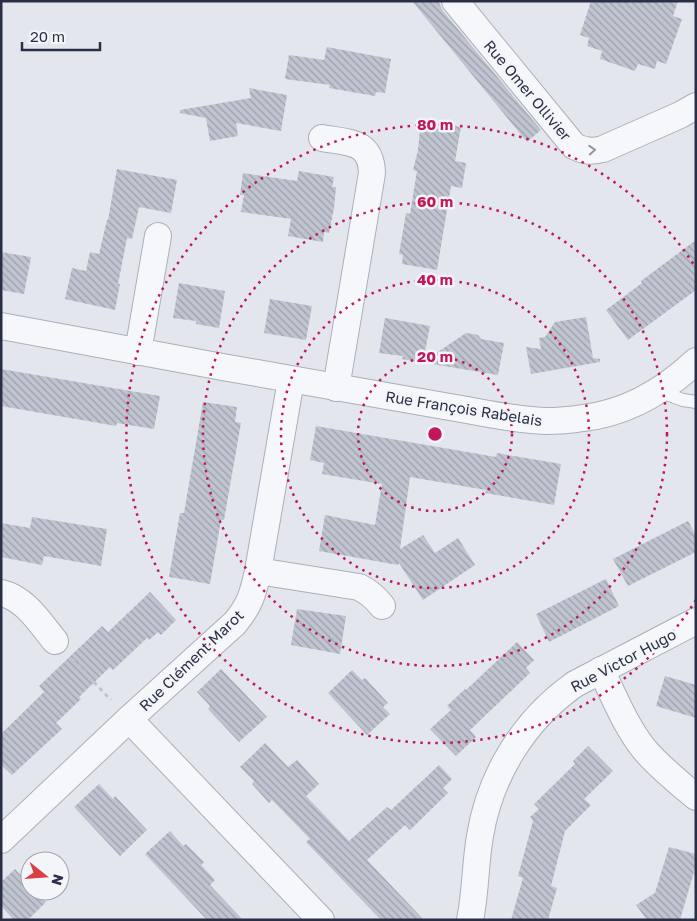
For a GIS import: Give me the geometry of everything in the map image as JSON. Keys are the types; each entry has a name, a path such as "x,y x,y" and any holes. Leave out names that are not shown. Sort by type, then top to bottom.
{"street":[{"name":"Rue Omer Ollivier","path":"455,1 574,146 583,151 603,149 680,116 696,106"},
{"path":"322,138 354,144 364,148 372,163 336,388"},
{"path":"138,352 158,236"},
{"name":"Rue François Rabelais","path":"1,326 336,388 514,418 547,421 584,418 623,409 676,380 696,362"},
{"name":"Rue Clément Marot","path":"1,840 129,719 235,623 250,602 258,571 291,380"},
{"path":"258,571 359,587 368,592 382,606"},
{"path":"1,593 15,598 24,604 55,640"},
{"name":"Rue Victor Hugo","path":"470,920 476,886 480,839 488,804 504,765 530,725 558,696 574,684 696,621"},
{"path":"601,670 625,720 644,749 658,764 696,797"},
{"name":"Rue Clément Marot","path":"129,719 321,920"}],"lane":[{"path":"658,391 683,400 696,402"}],"path":[{"name":"Rue Clément Marot","path":"55,640 129,719"}],"building":[{"path":"412,1 438,1 443,11 541,130 527,142"},
{"path":"591,1 678,1 673,16 682,19 666,64 657,61 655,69 638,64 635,71 600,59 602,51 587,46 589,38 580,35"},
{"path":"327,47 391,59 385,93 376,92 375,96 329,88 330,85 285,79 289,55 324,60"},
{"path":"249,88 287,95 281,131 236,123 238,136 210,141 206,118 180,113 180,110 251,98"},
{"path":"426,121 461,127 455,161 466,163 462,188 451,186 437,270 402,264 403,255 399,254 406,213 410,214 417,171 413,170 420,130 425,130"},
{"path":"117,169 177,180 171,213 139,207 132,239 127,238 115,310 65,299 72,268 86,271 90,252 99,254 108,220"},
{"path":"299,171 334,177 332,187 336,187 334,208 329,233 324,232 323,242 288,236 291,219 241,212 244,195 240,195 243,173 297,181"},
{"path":"696,240 696,290 628,340 606,310"},
{"path":"1,252 31,257 24,294 1,290"},
{"path":"179,283 225,291 219,328 196,324 196,321 173,318"},
{"path":"270,299 312,306 306,340 264,333"},
{"path":"586,317 593,358 600,359 600,362 531,374 526,347 541,349 539,338 545,337 555,322"},
{"path":"385,318 430,326 423,362 466,333 478,335 481,339 504,343 498,375 402,359 403,356 379,353"},
{"path":"1,369 160,396 154,429 117,423 116,426 1,406"},
{"path":"203,402 237,407 235,422 241,423 224,520 221,520 210,584 169,577 180,513 184,513"},
{"path":"316,426 496,457 497,453 561,464 554,505 485,493 486,490 410,477 400,549 423,535 435,553 458,538 475,565 423,600 399,563 398,565 319,551 325,515 375,525 382,484 322,474 324,463 310,460"},
{"path":"32,517 107,529 101,566 44,556 42,565 1,557 1,523 30,528"},
{"path":"688,521 696,536 696,552 628,586 613,559"},
{"path":"606,579 619,606 549,642 536,614"},
{"path":"150,592 176,620 161,635 158,632 149,640 147,638 113,670 110,667 56,723 62,729 12,775 1,765 1,734 44,692 39,686 102,626 108,632"},
{"path":"297,609 346,616 340,654 291,645"},
{"path":"517,642 534,660 526,668 530,673 470,730 476,737 456,756 430,729 451,710 447,706"},
{"path":"221,669 267,717 239,742 208,709 210,706 197,692"},
{"path":"352,670 362,680 365,678 388,703 383,707 390,714 367,735 328,693"},
{"path":"665,676 696,685 696,718 656,706"},
{"path":"265,743 288,767 297,760 319,784 306,796 349,841 387,807 391,810 439,765 452,779 443,788 448,793 410,830 405,825 367,860 424,920 381,920 306,842 310,839 272,800 269,803 252,784 254,781 240,767"},
{"path":"588,746 613,771 584,799 591,805 565,831 551,886 557,888 548,920 511,920 523,878 518,876 533,821 530,817 539,809 534,804 575,764 573,761"},
{"path":"99,784 113,799 115,796 147,830 120,856 74,807"},
{"path":"170,831 183,846 186,844 204,862 201,865 215,880 210,885 243,920 207,920 145,854"},
{"path":"669,847 696,854 696,865 680,920 647,920 636,905 655,893"},
{"path":"15,869 20,874 20,901 46,902 28,920 14,920 1,906 1,882"}]}
